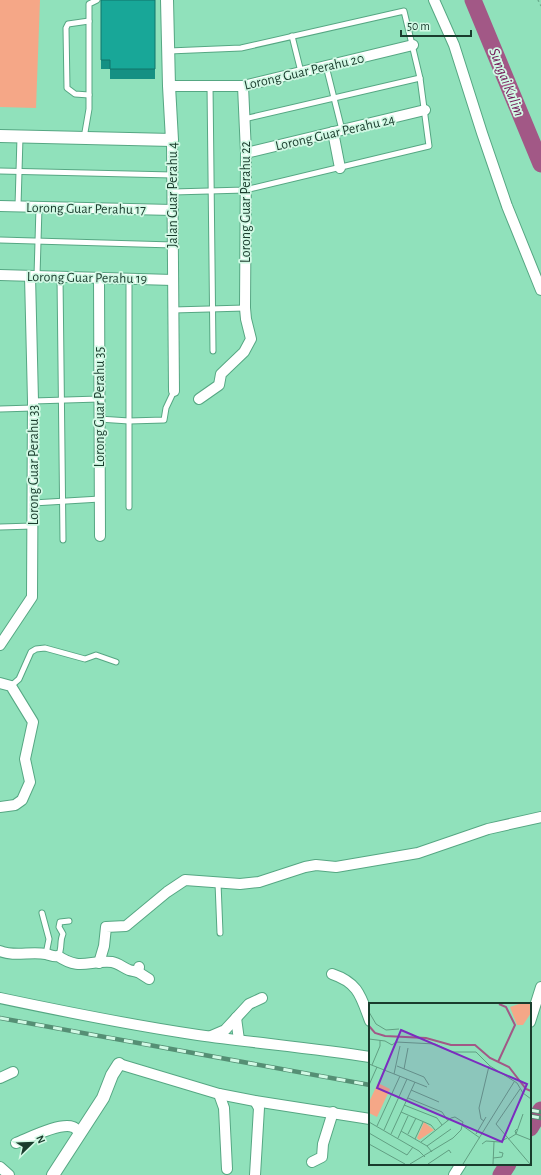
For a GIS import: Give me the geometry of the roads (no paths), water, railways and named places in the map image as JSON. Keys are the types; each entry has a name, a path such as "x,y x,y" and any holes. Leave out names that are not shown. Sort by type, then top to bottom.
{"street":[{"name":"Jalan Guar Perahu 4","path":"167,0 173,192 174,391"},
{"path":"434,0 454,45 507,206 541,290"},
{"name":"Lorong Guar Perahu 20","path":"169,86 243,86 413,45"},
{"name":"Lorong Guar Perahu 22","path":"199,399 220,385 221,374 244,352 251,339 245,308 246,153 243,86"},
{"name":"Lorong Guar Perahu 24","path":"246,153 425,110"},
{"path":"337,131 340,168"},
{"path":"0,136 172,140"},
{"name":"Lorong Guar Perahu 17","path":"0,206 173,210"},
{"name":"Lorong Guar Perahu 19","path":"0,275 173,280"},
{"name":"Lorong Guar Perahu 33","path":"0,645 32,597 33,276"},
{"name":"Lorong Guar Perahu 35","path":"99,278 100,536"},
{"path":"0,682 12,686 33,722 25,759 30,782 22,800 14,805 0,807"},
{"path":"99,963 104,946 106,927 126,926 166,892 185,880 240,884 259,882 305,867 316,865 336,867 418,853 488,829 541,817"},
{"path":"0,951 6,954 46,954 53,957 58,956 67,962 74,964 114,962 130,970 138,969 148,979"},
{"path":"332,974 344,978 360,993 369,1018"},
{"path":"531,1019 541,987"},
{"path":"0,998 146,1027 239,1040 297,1046 369,1057"},
{"path":"211,1036 225,1030 249,1004 262,998"},
{"path":"236,1018 239,1040"},
{"path":"53,1175 104,1098 112,1075 119,1064 219,1094 255,1101 369,1118"},
{"path":"0,1078 13,1072"},
{"path":"219,1094 224,1108 227,1168"},
{"path":"255,1101 259,1108 255,1175"},
{"path":"312,1162 322,1157 323,1144 333,1112"},
{"path":"16,1143 48,1130 64,1126 73,1127 80,1133"},
{"path":"454,1175 460,1165"},
{"path":"0,1168 9,1175"}],"lane":[{"path":"84,138 88,115 89,95 89,4 96,0"},
{"path":"169,51 241,48 404,11 420,78 429,146 246,190 173,192"},
{"path":"89,21 68,24 66,28 67,88 75,94 89,95"},
{"path":"292,36 301,72"},
{"path":"326,66 334,98 337,131"},
{"path":"244,119 420,78"},
{"path":"210,85 213,351"},
{"path":"18,206 20,136"},
{"path":"0,171 172,175"},
{"path":"33,276 39,207"},
{"path":"0,240 173,245"},
{"path":"60,277 63,540"},
{"path":"129,278 129,507"},
{"path":"173,310 245,308"},
{"path":"99,419 164,420 166,408 174,391"},
{"path":"0,409 62,400 99,399"},
{"path":"33,503 62,500 100,499"},
{"path":"0,527 33,526"},
{"path":"12,686 19,679 32,652 36,649 44,648 85,659 96,655 116,662"},
{"path":"218,883 220,933"},
{"path":"42,913 48,939 46,954"},
{"path":"58,956 62,951 61,938 63,934 59,927 60,922 69,921"}],"waterway":[{"name":"Sungai Kulim","path":"473,0 541,164"},
{"name":"Sungai Kulim","path":"531,1126 541,1110"},
{"name":"Sungai Kulim","path":"501,1175 507,1165"}],"railway":[{"path":"0,1018 369,1085"},
{"path":"531,1110 541,1112"},
{"path":"531,1116 541,1118"}]}
